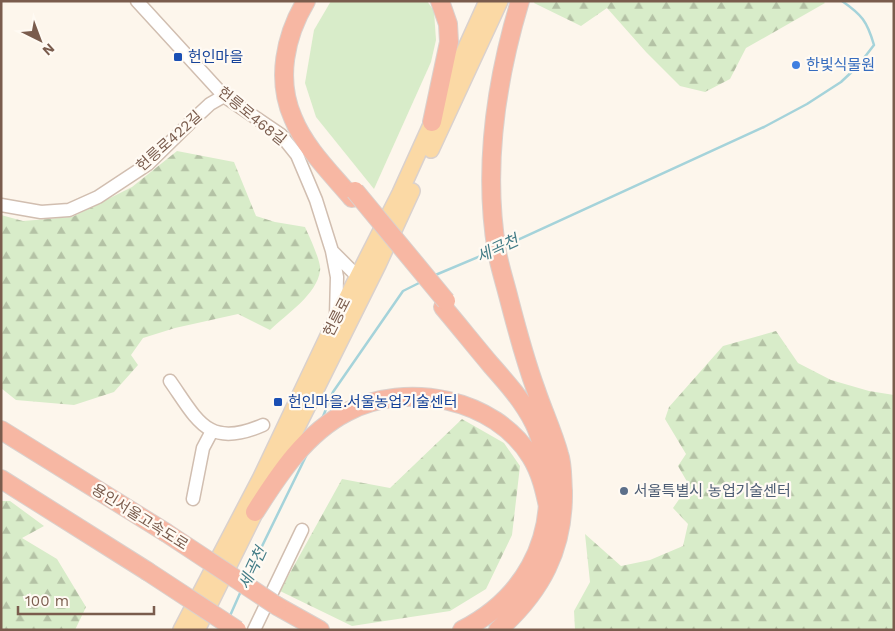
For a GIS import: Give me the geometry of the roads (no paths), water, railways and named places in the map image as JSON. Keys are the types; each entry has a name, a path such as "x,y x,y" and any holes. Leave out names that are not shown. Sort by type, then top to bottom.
{"highway":[{"path":"306,1 296,20 288,44 284,76 286,95 293,119 300,133 322,162 353,195 444,304 515,393 535,424 541,441 549,485 556,506 538,550 523,578 500,605 488,615 462,630"},
{"path":"316,1 307,16 296,42 291,76 294,93 299,111 309,130 353,195"},
{"path":"432,122 449,42 448,24 440,1"},
{"path":"498,630 530,597 547,569 558,540 556,506 560,455 520,342 502,278 493,222 494,126 501,76 520,1"},
{"path":"255,512 287,466 310,439 333,420 358,407 390,398 420,397 468,407 489,416 513,434 531,456 556,506"},
{"name":"용인서울고속도로","path":"1,430 165,532 277,606 320,630"},
{"path":"1,479 237,630"}],"main road":[{"name":"헌릉로","path":"181,630 260,479 336,319 362,281 487,1"},
{"name":"헌릉로","path":"197,630 255,512 362,281 500,1"}],"street":[{"name":"헌릉로468길","path":"137,1 224,96 281,134 297,154 316,200 332,251 337,277 336,319"},
{"name":"헌릉로422길","path":"1,206 41,212 70,210 98,197 148,164 210,104 224,96"},
{"name":"헌릉로468길","path":"332,251 362,281"},
{"path":"170,380 193,414 207,429 217,433 234,434 249,431 263,425"},
{"path":"193,499 203,448 212,431"},
{"path":"254,630 302,530"}],"waterway":[{"name":"세곡천","path":"502,247 764,127 807,104 841,82 857,67 874,45 863,19 842,1"},
{"name":"세곡천","path":"433,276 490,252"},
{"name":"세곡천","path":"322,419 333,392 403,291 421,282"},
{"name":"세곡천","path":"246,579 307,454"},
{"name":"세곡천","path":"229,618 241,591"}],"place":[{"name":"헌인마을","path":"178,57"},
{"name":"한빛식물원","path":"796,65"},
{"name":"헌인마을.서울농업기술센터","path":"278,402"},
{"name":"서울특별시 농업기술센터","path":"624,491"}]}
